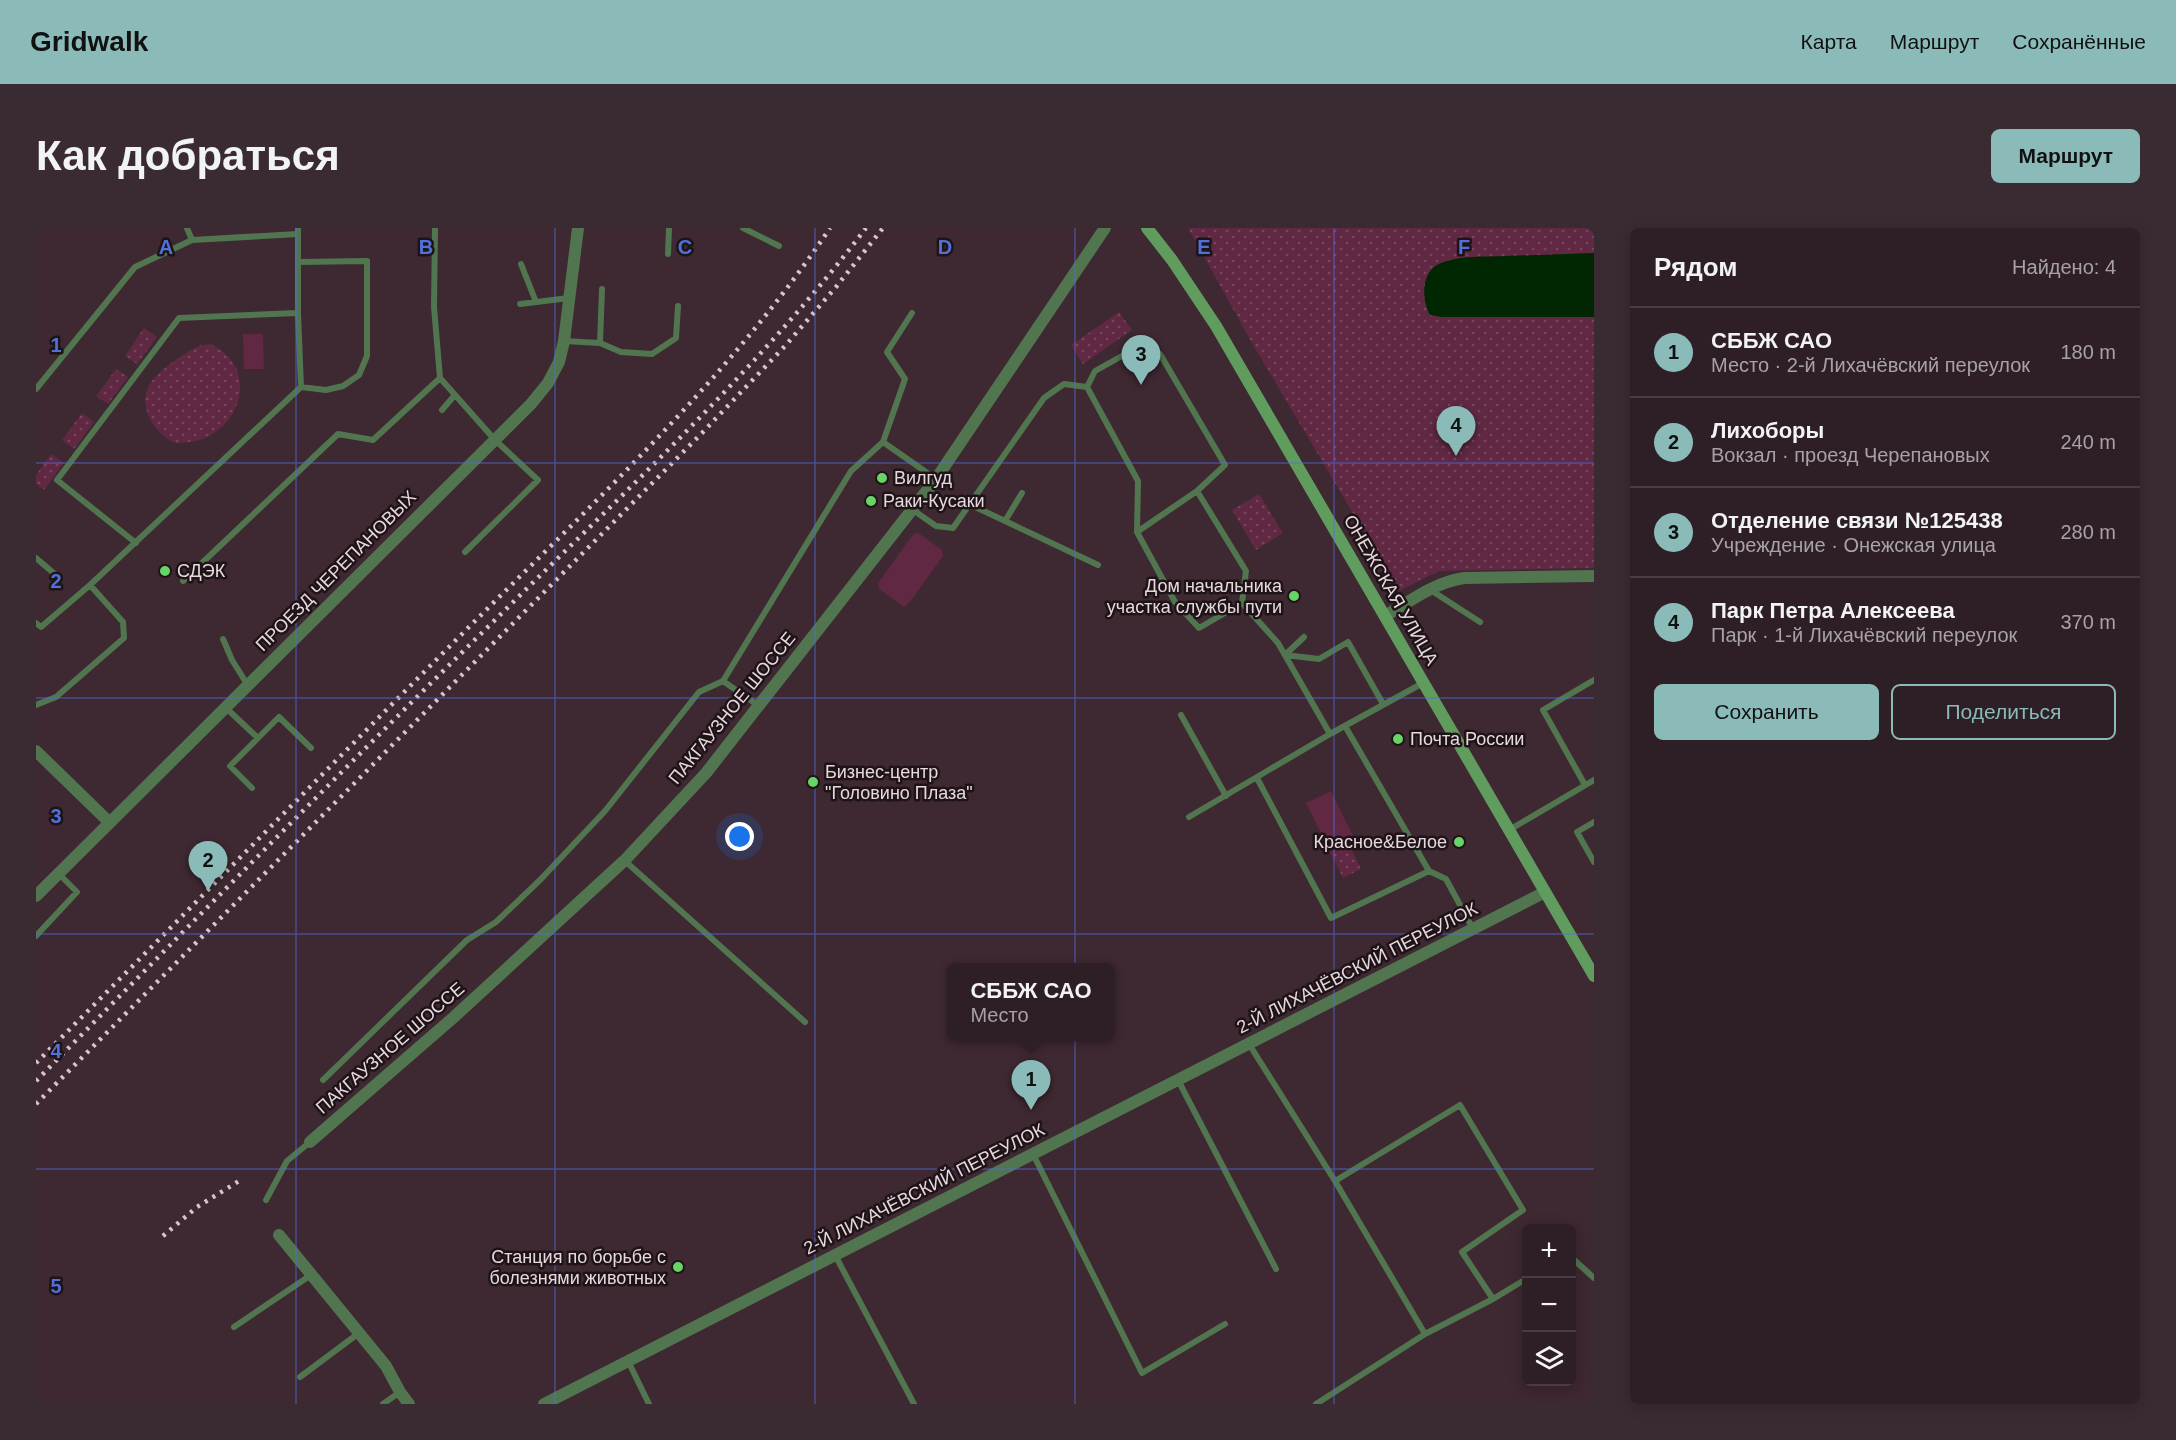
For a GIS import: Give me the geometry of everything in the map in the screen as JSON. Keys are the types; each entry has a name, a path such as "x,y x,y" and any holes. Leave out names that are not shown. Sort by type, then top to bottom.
{"main road":[{"name":"ОНЕЖСКАЯ УЛИЦА","path":"1147,228 1206,309 1545,892 1589,958 1594,976"}],"street":[{"name":"ПРОЕЗД ЧЕРЕПАНОВЫХ","path":"36,896 531,404 548,383 559,362 570,298 578,228"},
{"name":"ПАКГАУЗНОЕ ШОССЕ","path":"310,1142 454,1017 625,860 706,773 936,479 1105,228"},
{"path":"1385,616 1429,588 1446,581 1464,578 1594,576"},
{"path":"36,751 109,822"},
{"name":"2-Й ЛИХАЧЁВСКИЙ ПЕРЕУЛОК","path":"544,1404 1545,892"},
{"path":"279,1235 386,1366 409,1404"}],"lane":[{"path":"187,228 192,240"},
{"path":"435,228 434,307 440,378 495,440 538,480 465,552"},
{"path":"668,254 669,228"},
{"path":"743,228 779,246"},
{"path":"36,389 135,267 192,240 298,231 301,387 90,585 41,627 36,623"},
{"path":"298,262 367,261 367,356 359,375 343,386 326,390 301,387"},
{"path":"521,264 536,302"},
{"path":"600,343 602,289"},
{"path":"520,304 570,298"},
{"path":"564,340 600,343 621,352 652,354 676,338 678,306"},
{"path":"135,543 57,480 179,318 298,313"},
{"path":"323,1080 467,940 496,922 540,880 605,811 699,692 723,681 851,471 883,442 904,379 887,352 912,313"},
{"path":"1087,387 1095,371 1138,347 1160,354 1225,465 1197,491 1137,532"},
{"path":"183,581 338,434 373,440 440,378"},
{"path":"913,510 936,526 953,528 1044,398 1064,384 1087,387"},
{"path":"1087,387 1138,482 1137,532 1174,602 1199,628 1242,603"},
{"path":"442,410 454,396"},
{"path":"883,442 936,479"},
{"path":"1197,491 1246,571 1242,603 1278,643 1330,734"},
{"path":"1005,521 1022,493"},
{"path":"969,504 1098,565"},
{"path":"36,558 56,575"},
{"path":"36,705 56,697 124,638 123,622 90,585"},
{"path":"1429,588 1480,622"},
{"path":"1285,656 1304,637"},
{"path":"223,639 232,660 247,684"},
{"path":"1285,656 1319,659 1348,642 1383,705"},
{"path":"1585,785 1543,710 1594,680"},
{"path":"723,681 759,706"},
{"path":"1189,817 1424,682"},
{"path":"225,706 258,738"},
{"path":"1181,715 1226,796"},
{"path":"252,788 230,766 279,717 311,748"},
{"path":"1345,726 1429,871 1446,879 1473,929"},
{"path":"1257,778 1331,918 1429,871"},
{"path":"1509,830 1594,780"},
{"path":"1594,822 1577,832 1594,862"},
{"path":"625,860 805,1022"},
{"path":"36,936 77,892 58,873"},
{"path":"1249,1044 1335,1181 1425,1334"},
{"path":"1178,1080 1276,1269"},
{"path":"1335,1181 1460,1106 1523,1210 1462,1252 1493,1299"},
{"path":"266,1200 287,1161 310,1142"},
{"path":"1033,1154 1142,1372 1225,1324"},
{"path":"835,1255 914,1404"},
{"path":"1576,1261 1594,1278"},
{"path":"234,1327 311,1275"},
{"path":"1316,1404 1425,1334 1522,1282"},
{"path":"300,1377 359,1333"},
{"path":"628,1361 649,1404"},
{"path":"383,1404 400,1392"}],"shaded area":[{"path":"1188,228 1594,228 1594,568 1439,571 1399,591 1252,343"},
{"path":"1594,253 1594,317 1442,317 1430,315 1427,308 1424,293 1426,278 1434,267 1449,260 1473,257"},
{"path":"1119,312 1132,330 1083,364 1071,345"},
{"path":"144,328 157,337 137,364 125,356"},
{"path":"243,334 263,334 264,369 244,369"},
{"path":"210,344 226,355 236,368 240,383 239,399 232,414 222,427 208,437 190,442 174,442 162,434 148,415 145,402 147,390 153,379 178,358 198,346"},
{"path":"116,369 128,377 108,404 96,396"},
{"path":"82,413 94,422 74,449 62,440"},
{"path":"51,454 64,463 44,490 36,484 36,475"},
{"path":"1259,494 1283,533 1256,550 1232,510"},
{"path":"917,532 942,550 943,556 904,607 879,589 878,583"},
{"path":"1331,791 1354,838 1329,850 1306,803"},
{"path":"1348,843 1361,869 1343,878 1330,852"}],"railway":[{"path":"36,1063 659,436 749,335 791,283 830,228"},
{"path":"36,1081 380,734 688,430 780,332 866,228"},
{"path":"36,1104 703,432 785,346 883,228"},
{"path":"163,1236 197,1207 239,1181"}],"place":[{"name":"Отделение связи №125438","path":"1141,385"},
{"name":"Парк Петра Алексеева","path":"1456,456"},
{"name":"Вилгуд","path":"882,478"},
{"name":"Раки-Кусаки","path":"871,501"},
{"name":"СДЭК","path":"165,571"},
{"name":"Дом начальника участка службы пути","path":"1294,596"},
{"name":"Почта России","path":"1398,739"},
{"name":"Бизнес-центр \"Головино Плаза\"","path":"813,782"},
{"name":"Красное&Белое","path":"1459,842"},
{"name":"Лихоборы","path":"208,891"},
{"name":"СББЖ САО","path":"1031,1110"},
{"name":"Станция по борьбе с болезнями животных","path":"678,1267"}]}
